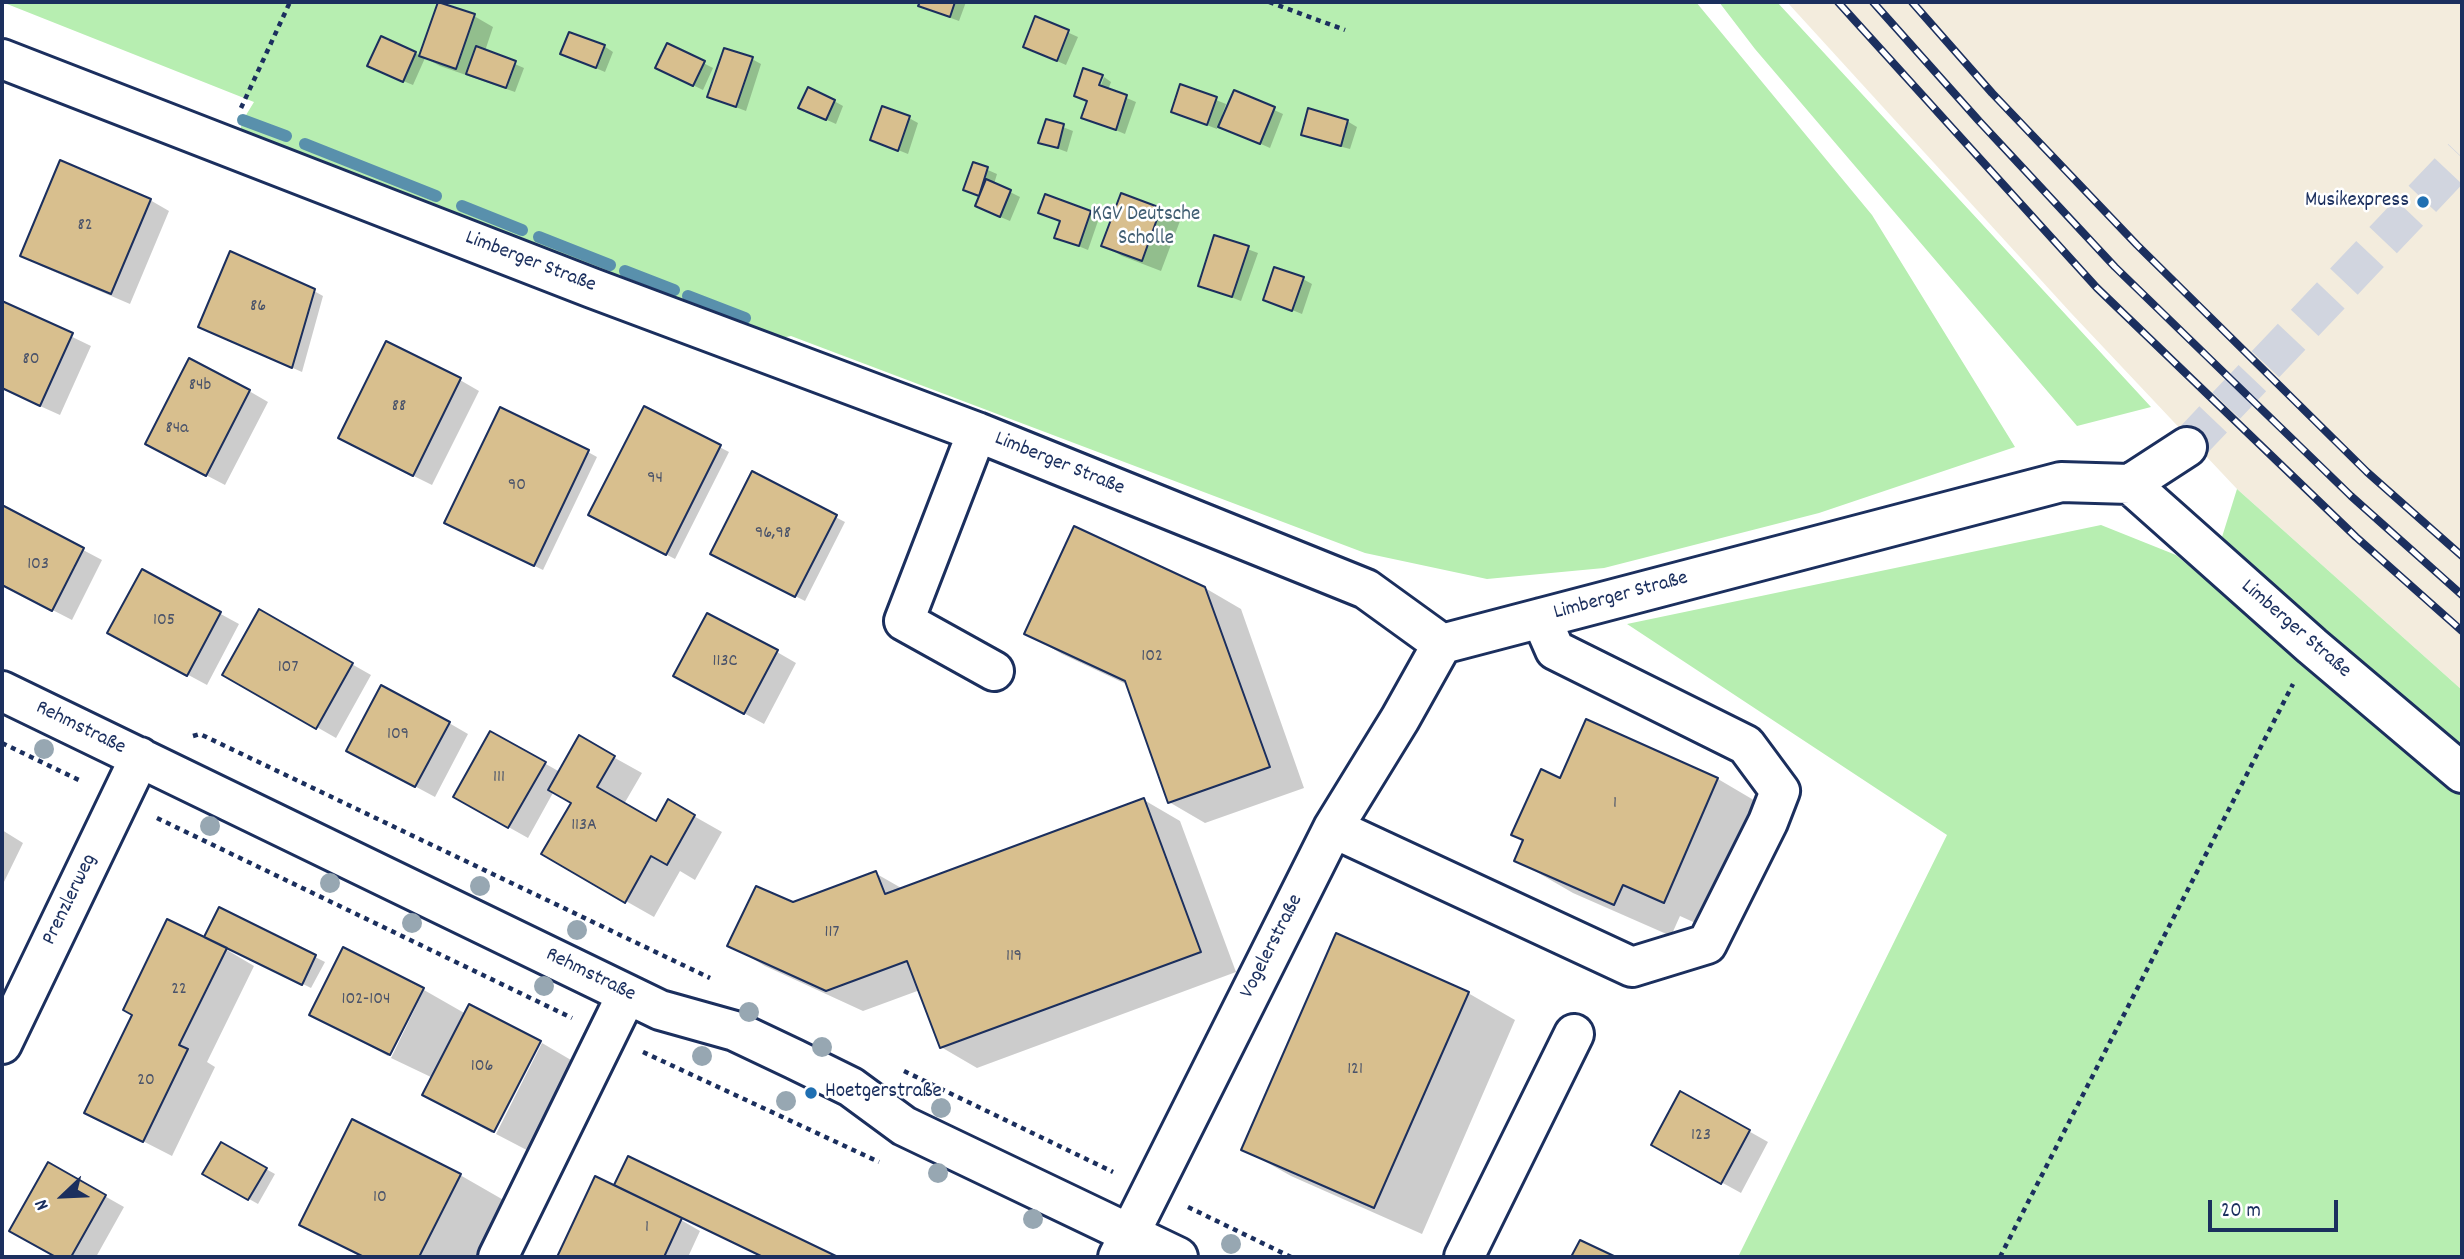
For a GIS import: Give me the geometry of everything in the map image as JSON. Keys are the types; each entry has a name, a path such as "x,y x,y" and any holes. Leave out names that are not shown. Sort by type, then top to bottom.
{"street":[{"name":"Limberger Straße","path":"2,59 605,293 977,432 1366,589 1442,644 2061,482 2130,484 2312,646 2462,773"},
{"path":"977,432 904,621 994,671"},
{"path":"2130,484 2187,447"},
{"path":"1333,828 1632,967 1707,944 1768,822 1780,791 1746,745 1555,650 1541,618"},
{"name":"Vogelerstraße","path":"1124,1246 1333,828 1442,644"},
{"name":"Rehmstraße","path":"2,691 660,1010 735,1031 851,1087 904,1126 1124,1246 1178,1257"},
{"name":"Prenzlerweg","path":"2,1044 140,757"},
{"path":"498,1257 627,994"},
{"path":"1464,1257 1574,1034"}],"path":[{"path":"225,144 290,2"},
{"path":"1269,2 1345,30"},
{"path":"2000,1257 2312,646"}],"shaded area":[{"path":"1787,2 2462,2 2462,690 2237,489 2071,313"}],"green space":[{"name":"KGV Deutsche Scholle","path":"2,2 1696,2 1872,215 2015,447 1819,513 1604,568 1487,579 1365,553 791,336 777,339 598,274 240,130 254,102"},
{"path":"1719,2 1777,2 2151,407 2077,426 1755,49"},
{"path":"2237,489 2462,690 2462,752 2222,537"},
{"path":"2101,525 2176,555 2462,796 2462,1257 1738,1257 1947,835 1627,624"}],"building":[{"path":"438,2 475,14 456,69 419,56"},
{"path":"920,2 955,2 950,17 918,6"},
{"path":"1035,16 1069,30 1057,61 1023,47"},
{"path":"569,32 605,45 596,68 560,54"},
{"path":"381,36 416,52 403,82 367,66"},
{"path":"667,43 705,61 693,86 655,68"},
{"path":"476,46 516,61 506,88 466,74"},
{"path":"724,48 753,57 736,107 707,97"},
{"path":"1083,68 1103,75 1099,85 1127,95 1116,130 1081,118 1087,101 1074,96"},
{"path":"1180,84 1217,97 1207,125 1171,112"},
{"path":"808,87 835,100 826,120 798,108"},
{"path":"1234,90 1275,107 1260,144 1218,127"},
{"path":"882,106 910,116 898,151 870,140"},
{"path":"1308,108 1348,120 1341,146 1301,135"},
{"path":"1046,119 1064,124 1058,148 1038,143"},
{"path":"60,160 151,199 111,294 20,256"},
{"path":"973,162 988,167 979,196 963,190"},
{"path":"986,179 1011,190 1000,217 975,206"},
{"path":"1121,193 1161,208 1142,261 1101,246"},
{"path":"1045,194 1091,211 1079,246 1054,238 1060,221 1038,213"},
{"path":"1214,235 1249,246 1232,297 1198,286"},
{"path":"230,251 315,289 292,368 198,327"},
{"path":"1274,267 1304,277 1292,311 1263,300"},
{"path":"2,301 73,333 40,406 2,388"},
{"path":"386,341 461,378 413,476 338,438"},
{"path":"189,358 250,390 206,476 145,444"},
{"path":"644,406 721,445 666,555 588,515"},
{"path":"500,407 589,450 534,566 444,523"},
{"path":"752,471 837,515 795,597 710,554"},
{"path":"2,505 84,548 52,611 2,585"},
{"path":"1074,526 1205,587 1270,767 1168,803 1125,681 1024,634"},
{"path":"142,569 221,612 187,676 107,633"},
{"path":"259,609 353,663 316,729 222,675"},
{"path":"707,613 778,650 744,714 673,676"},
{"path":"381,685 450,722 415,787 346,751"},
{"path":"1586,719 1718,778 1664,903 1623,885 1614,905 1514,861 1523,840 1511,835 1541,769 1560,778"},
{"path":"490,731 546,762 508,828 453,797"},
{"path":"579,735 615,756 597,787 656,821 668,799 695,815 667,865 651,856 625,903 541,854 571,803 548,790"},
{"path":"1144,798 1201,952 940,1048 907,961 826,991 727,946 756,886 793,902 876,871 885,894"},
{"path":"219,907 316,955 302,985 204,937"},
{"path":"167,919 227,948 179,1045 188,1049 143,1142 84,1113 132,1015 123,1010"},
{"path":"1336,933 1469,992 1374,1208 1241,1150"},
{"path":"343,947 424,988 390,1055 309,1015"},
{"path":"469,1004 541,1041 494,1132 422,1095"},
{"path":"1680,1091 1750,1130 1721,1184 1651,1145"},
{"path":"352,1119 461,1174 419,1257 364,1257 299,1225"},
{"path":"221,1142 267,1168 248,1200 202,1174"},
{"path":"628,1156 838,1257 763,1257 614,1185"},
{"path":"48,1162 106,1195 71,1257 56,1257 9,1231"},
{"path":"595,1176 682,1218 664,1257 557,1257"},
{"path":"1580,1240 1616,1257 1571,1257"}],"waterway":[{"path":"243,120 286,136"},
{"path":"305,144 436,196"},
{"path":"462,206 522,230"},
{"path":"539,237 610,265"},
{"path":"625,271 674,290"},
{"path":"688,296 745,318"}],"tunnel":[{"path":"2187,447 2462,157"}],"railway":[{"path":"1838,2 2097,288 2356,537 2462,631"},
{"path":"1873,2 2115,267 2351,496 2462,595"},
{"path":"1912,2 1992,93 2137,245 2367,472 2462,556"}],"place":[{"name":"Musikexpress","path":"2423,202"},
{"name":"Hoetgerstraße","path":"811,1093"}]}
